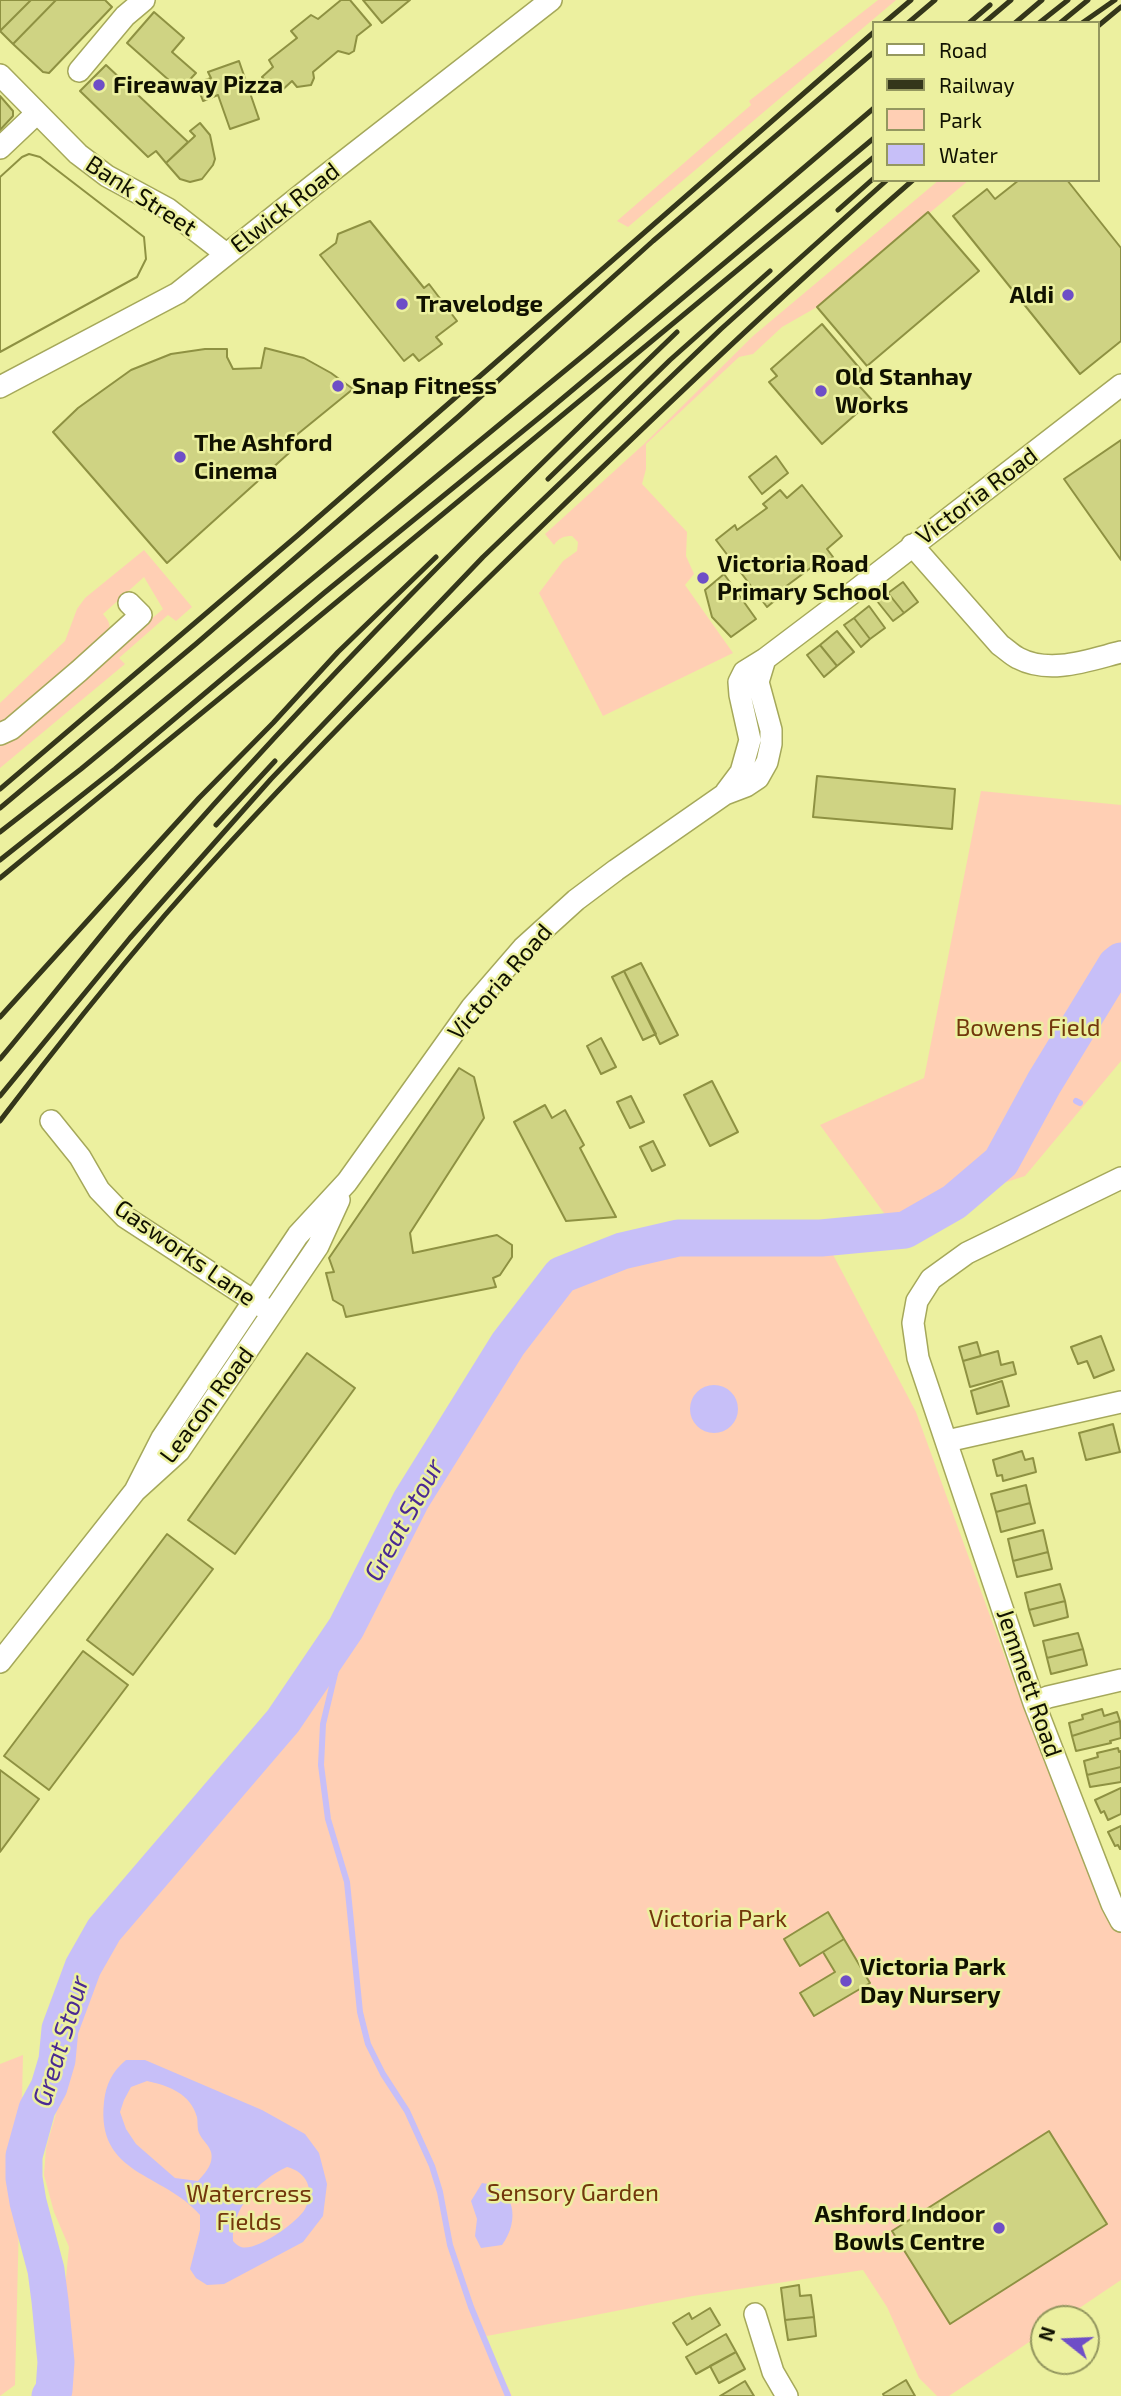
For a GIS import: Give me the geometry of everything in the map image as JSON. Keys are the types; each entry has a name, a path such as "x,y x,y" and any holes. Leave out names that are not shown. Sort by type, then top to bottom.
{"street":[{"path":"79,71 119,8 144,0"},
{"name":"Elwick Road","path":"0,387 178,293 551,0"},
{"name":"Bank Street","path":"0,75 78,154 107,176 168,209 226,254"},
{"path":"0,148 37,113"},
{"name":"Victoria Road","path":"254,1302 298,1235 348,1182 472,1007 523,948 576,900 725,794 741,772 750,740 739,682 744,671 765,659 1121,385"},
{"path":"912,545 1000,645 1018,658 1039,666 1072,664 1121,652"},
{"path":"0,734 11,729 141,615 129,603"},
{"name":"Gasworks Lane","path":"51,1121 80,1157 99,1190 125,1217 274,1313"},
{"path":"1121,1178 967,1252 931,1279 917,1301 913,1323 918,1358 947,1441 1121,1402"},
{"name":"Victoria Road","path":"274,1313 318,1246 348,1182"},
{"name":"Leacon Road","path":"135,1491 162,1438 254,1302"},
{"name":"Leacon Road","path":"0,1662 135,1491 179,1451 274,1313"},
{"name":"Jemmett Road","path":"947,1441 1034,1703 1121,1921"},
{"path":"1034,1703 1048,1697 1121,1680"},
{"path":"755,2314 774,2372 787,2396"}],"green space":[{"path":"878,0 896,0 628,227 617,221 751,105 749,101"},
{"path":"937,182 967,182 817,307 782,327 753,354 739,357 646,444 646,469 642,484 687,532 686,556 694,574 685,585 733,653 603,716 539,593 563,561 577,551 578,542 572,536 566,536 554,545 545,534 643,445 753,336"},
{"path":"144,550 192,607 176,621 168,615 119,658 125,664 0,768 0,744 8,741 163,609 144,577 103,614 110,625 107,639 0,727 0,703 65,641 77,609 85,598"},
{"name":"Bowens Field","path":"981,791 1121,805 1121,1061 1025,1176 889,1220 820,1125 924,1078"},
{"name":"Victoria Park","path":"829,1247 916,1412 1018,1693 1121,1933 1121,2280 1084,2305 1030,2305 1030,2341 949,2396 937,2396 919,2378 887,2307 863,2270 693,2296 487,2336 483,2334 512,2396 64,2396 68,2379 63,2308 69,2247 54,2212 44,2175 46,2148 70,2065 77,2014 87,1986 121,1930 210,1826 268,1764 329,1672 339,1665 380,1573 398,1541 545,1309 564,1286 582,1275 625,1261 681,1248"},
{"path":"23,2055 15,2385 0,2396 0,2064"}],"water":[{"path":"714,1385 731,1392 738,1409 731,1426 714,1433 697,1426 690,1409 697,1392"},
{"path":"126,2060 145,2060 262,2110 305,2134 319,2153 327,2184 323,2216 303,2242 224,2284 207,2285 196,2278 190,2269 200,2230 200,2215 185,2201 135,2170 121,2159 110,2145 104,2126 104,2102 110,2079","holes":["147,2081 178,2092 194,2109 199,2133 212,2156 208,2168 198,2181 175,2178 136,2144 126,2129 120,2112 124,2100 131,2087","287,2167 300,2173 307,2183 309,2195 305,2209 286,2228 266,2241 248,2247 239,2246 233,2241 237,2217 242,2207 257,2187"]},
{"path":"482,2183 502,2191 512,2206 511,2226 502,2245 481,2248 475,2236 477,2219 471,2201"}],"building":[{"path":"0,0 31,0 0,31"},
{"path":"31,0 56,0 13,44 0,31"},
{"path":"56,0 105,0 112,7 49,73 43,72 13,44"},
{"path":"341,0 350,0 371,25 357,36 354,51 349,54 338,51 313,72 311,85 297,87 292,81 278,94 262,77 273,67 269,60 297,38 291,31 311,15 318,19"},
{"path":"363,0 410,0 382,23"},
{"path":"154,12 184,38 172,52 196,73 180,90 127,43"},
{"path":"239,61 259,119 230,129 218,95 203,101 196,83 211,78 208,72"},
{"path":"106,65 188,142 166,163 156,151 148,157 80,91"},
{"path":"0,96 13,111 13,116 0,130"},
{"path":"200,123 210,135 215,159 202,179 190,182 180,179 166,163 195,136 190,131"},
{"path":"29,154 40,157 144,237 146,259 137,277 0,352 0,177"},
{"path":"29,154 40,157 144,237 146,259 137,277 0,352 0,177"},
{"name":"Aldi","path":"1016,182 1069,182 1121,248 1121,341 1080,374 953,216 987,189 995,199"},
{"path":"928,212 979,271 867,366 817,307"},
{"name":"Travelodge","path":"370,221 424,288 429,284 457,321 436,337 442,344 419,361 413,354 404,361 320,255 336,243 338,234"},
{"name":"Old Stanhay Works","path":"822,324 861,370 852,378 872,400 822,444 769,382 777,376 771,369"},
{"name":"The Ashford Cinema","path":"265,348 304,358 353,389 283,446 289,453 167,563 53,432 78,408 131,370 171,354 227,349 227,357 233,369 261,368"},
{"path":"1121,440 1121,560 1064,479"},
{"path":"776,456 788,473 762,494 749,477"},
{"path":"802,485 842,536 827,549 833,557 816,572 812,567 781,590 784,593 767,607 716,540 735,525 737,530 767,508 763,504 780,490 787,498"},
{"path":"724,574 756,619 731,637 712,617 705,590"},
{"path":"903,582 918,602 904,613 888,593"},
{"path":"888,593 904,613 893,621 877,601"},
{"path":"869,606 885,628 870,639 854,618"},
{"path":"854,618 870,639 861,647 844,625"},
{"path":"837,631 854,652 837,666 820,645"},
{"path":"820,645 837,666 824,677 807,655"},
{"path":"817,776 955,789 952,829 813,817"},
{"path":"641,963 678,1035 660,1044 624,971"},
{"path":"624,971 656,1034 643,1040 612,977"},
{"path":"601,1038 616,1067 601,1074 587,1046"},
{"path":"459,1068 474,1077 484,1118 410,1233 413,1253 497,1235 512,1245 512,1257 500,1275 493,1278 496,1287 346,1317 343,1306 333,1300 326,1273 334,1272 329,1258"},
{"path":"712,1081 738,1132 710,1146 684,1095"},
{"path":"631,1096 644,1122 630,1128 617,1102"},
{"path":"545,1105 552,1118 565,1110 584,1145 580,1148 616,1217 566,1221 514,1122"},
{"path":"653,1141 665,1165 652,1171 640,1147"},
{"path":"1101,1336 1114,1370 1094,1378 1087,1361 1078,1364 1071,1347"},
{"path":"977,1342 981,1356 963,1361 959,1347"},
{"path":"998,1351 1001,1365 1013,1362 1016,1374 970,1387 963,1361"},
{"path":"307,1353 355,1388 235,1554 188,1520"},
{"path":"1002,1381 1009,1406 977,1414 971,1391"},
{"path":"1113,1424 1120,1452 1086,1460 1079,1433"},
{"path":"1022,1451 1025,1460 1033,1458 1036,1472 1003,1481 1002,1475 997,1476 993,1460"},
{"path":"1026,1485 1030,1503 996,1512 991,1494"},
{"path":"1030,1503 1035,1523 1001,1532 996,1512"},
{"path":"1043,1530 1048,1552 1013,1561 1008,1539"},
{"path":"167,1534 213,1569 133,1675 87,1640"},
{"path":"1048,1552 1052,1569 1017,1577 1013,1561"},
{"path":"1060,1584 1065,1601 1029,1610 1025,1593"},
{"path":"1065,1601 1068,1617 1034,1626 1029,1610"},
{"path":"1078,1633 1083,1649 1047,1658 1043,1641"},
{"path":"1083,1649 1087,1665 1051,1674 1047,1658"},
{"path":"83,1651 128,1685 49,1790 4,1756"},
{"path":"1102,1709 1104,1716 1117,1712 1120,1721 1072,1736 1069,1723 1083,1719 1082,1715"},
{"path":"1120,1721 1121,1738 1076,1751 1072,1736"},
{"path":"1118,1748 1119,1752 1121,1751 1121,1767 1087,1775 1084,1761 1098,1757 1097,1753"},
{"path":"1121,1767 1121,1782 1090,1787 1087,1775"},
{"path":"0,1770 39,1799 0,1852"},
{"path":"1121,1788 1121,1814 1108,1820 1095,1800"},
{"path":"1121,1826 1120,1849 1118,1845 1115,1846 1108,1832"},
{"path":"828,1912 844,1939 800,1966 784,1939"},
{"path":"844,1939 870,1983 814,2016 800,1993 835,1972 823,1952"},
{"name":"Ashford Indoor Bowls Centre","path":"1049,2131 1107,2224 950,2324 892,2231"},
{"path":"799,2285 800,2296 811,2295 814,2317 785,2320 781,2288"},
{"path":"710,2308 720,2325 687,2345 673,2323 689,2313 692,2319"},
{"path":"814,2317 816,2336 788,2340 785,2320"},
{"path":"726,2334 736,2352 696,2374 686,2357"},
{"path":"736,2352 745,2369 719,2383 710,2366"},
{"path":"906,2380 915,2396 884,2396 883,2394"},
{"path":"745,2381 754,2396 720,2396"}],"waterway":[{"name":"Great Stour","path":"50,2396 54,2390 56,2362 50,2301 46,2270 28,2202 24,2156 37,2109 49,2087 57,2060 60,2029 83,1967 104,1930 283,1721 346,1628 411,1500 508,1344 561,1275 622,1251 678,1238 821,1238 905,1230 954,1202 1001,1162 1044,1083 1121,961"},
{"path":"1044,1083 1052,1088"},
{"path":"1076,1101 1080,1103"},
{"path":"346,1628 323,1724 321,1765 328,1819 347,1882 360,2012 368,2044 383,2074 407,2111 432,2166 450,2245 471,2307 508,2396"}],"railway":[{"path":"886,21 911,0"},
{"path":"910,21 935,0"},
{"path":"986,21 1011,0"},
{"path":"1017,21 1042,0"},
{"path":"1042,21 1068,0"},
{"path":"1062,21 1088,0"},
{"path":"1085,21 1115,0"},
{"path":"971,21 990,5"},
{"path":"1100,24 1121,7"},
{"path":"0,789 298,535 872,34"},
{"path":"0,808 197,643 459,416 653,241 872,54"},
{"path":"0,832 81,769 590,350 872,110"},
{"path":"0,860 115,769 872,140"},
{"path":"0,878 872,159"},
{"path":"838,210 872,180"},
{"path":"0,1096 130,938 271,779 483,557 721,329 885,182"},
{"path":"0,1121 165,915 351,715 682,391 911,182"},
{"path":"548,479 670,360 770,271"},
{"path":"0,1059 135,894 280,731 476,529 677,332"},
{"path":"0,1017 199,798 338,652 436,557"},
{"path":"216,825 275,761"}],"place":[{"name":"Fireaway Pizza","path":"99,85"},
{"name":"Aldi","path":"1068,295"},
{"name":"Travelodge","path":"402,304"},
{"name":"Snap Fitness","path":"338,386"},
{"name":"Old Stanhay Works","path":"821,391"},
{"name":"The Ashford Cinema","path":"180,457"},
{"name":"Victoria Road Primary School","path":"703,578"},
{"name":"Victoria Park Day Nursery","path":"846,1981"},
{"name":"Ashford Indoor Bowls Centre","path":"999,2228"}],"park label":[{"name":"Sensory Garden","path":"573,2193"},
{"name":"Watercress Fields","path":"249,2208"}]}
